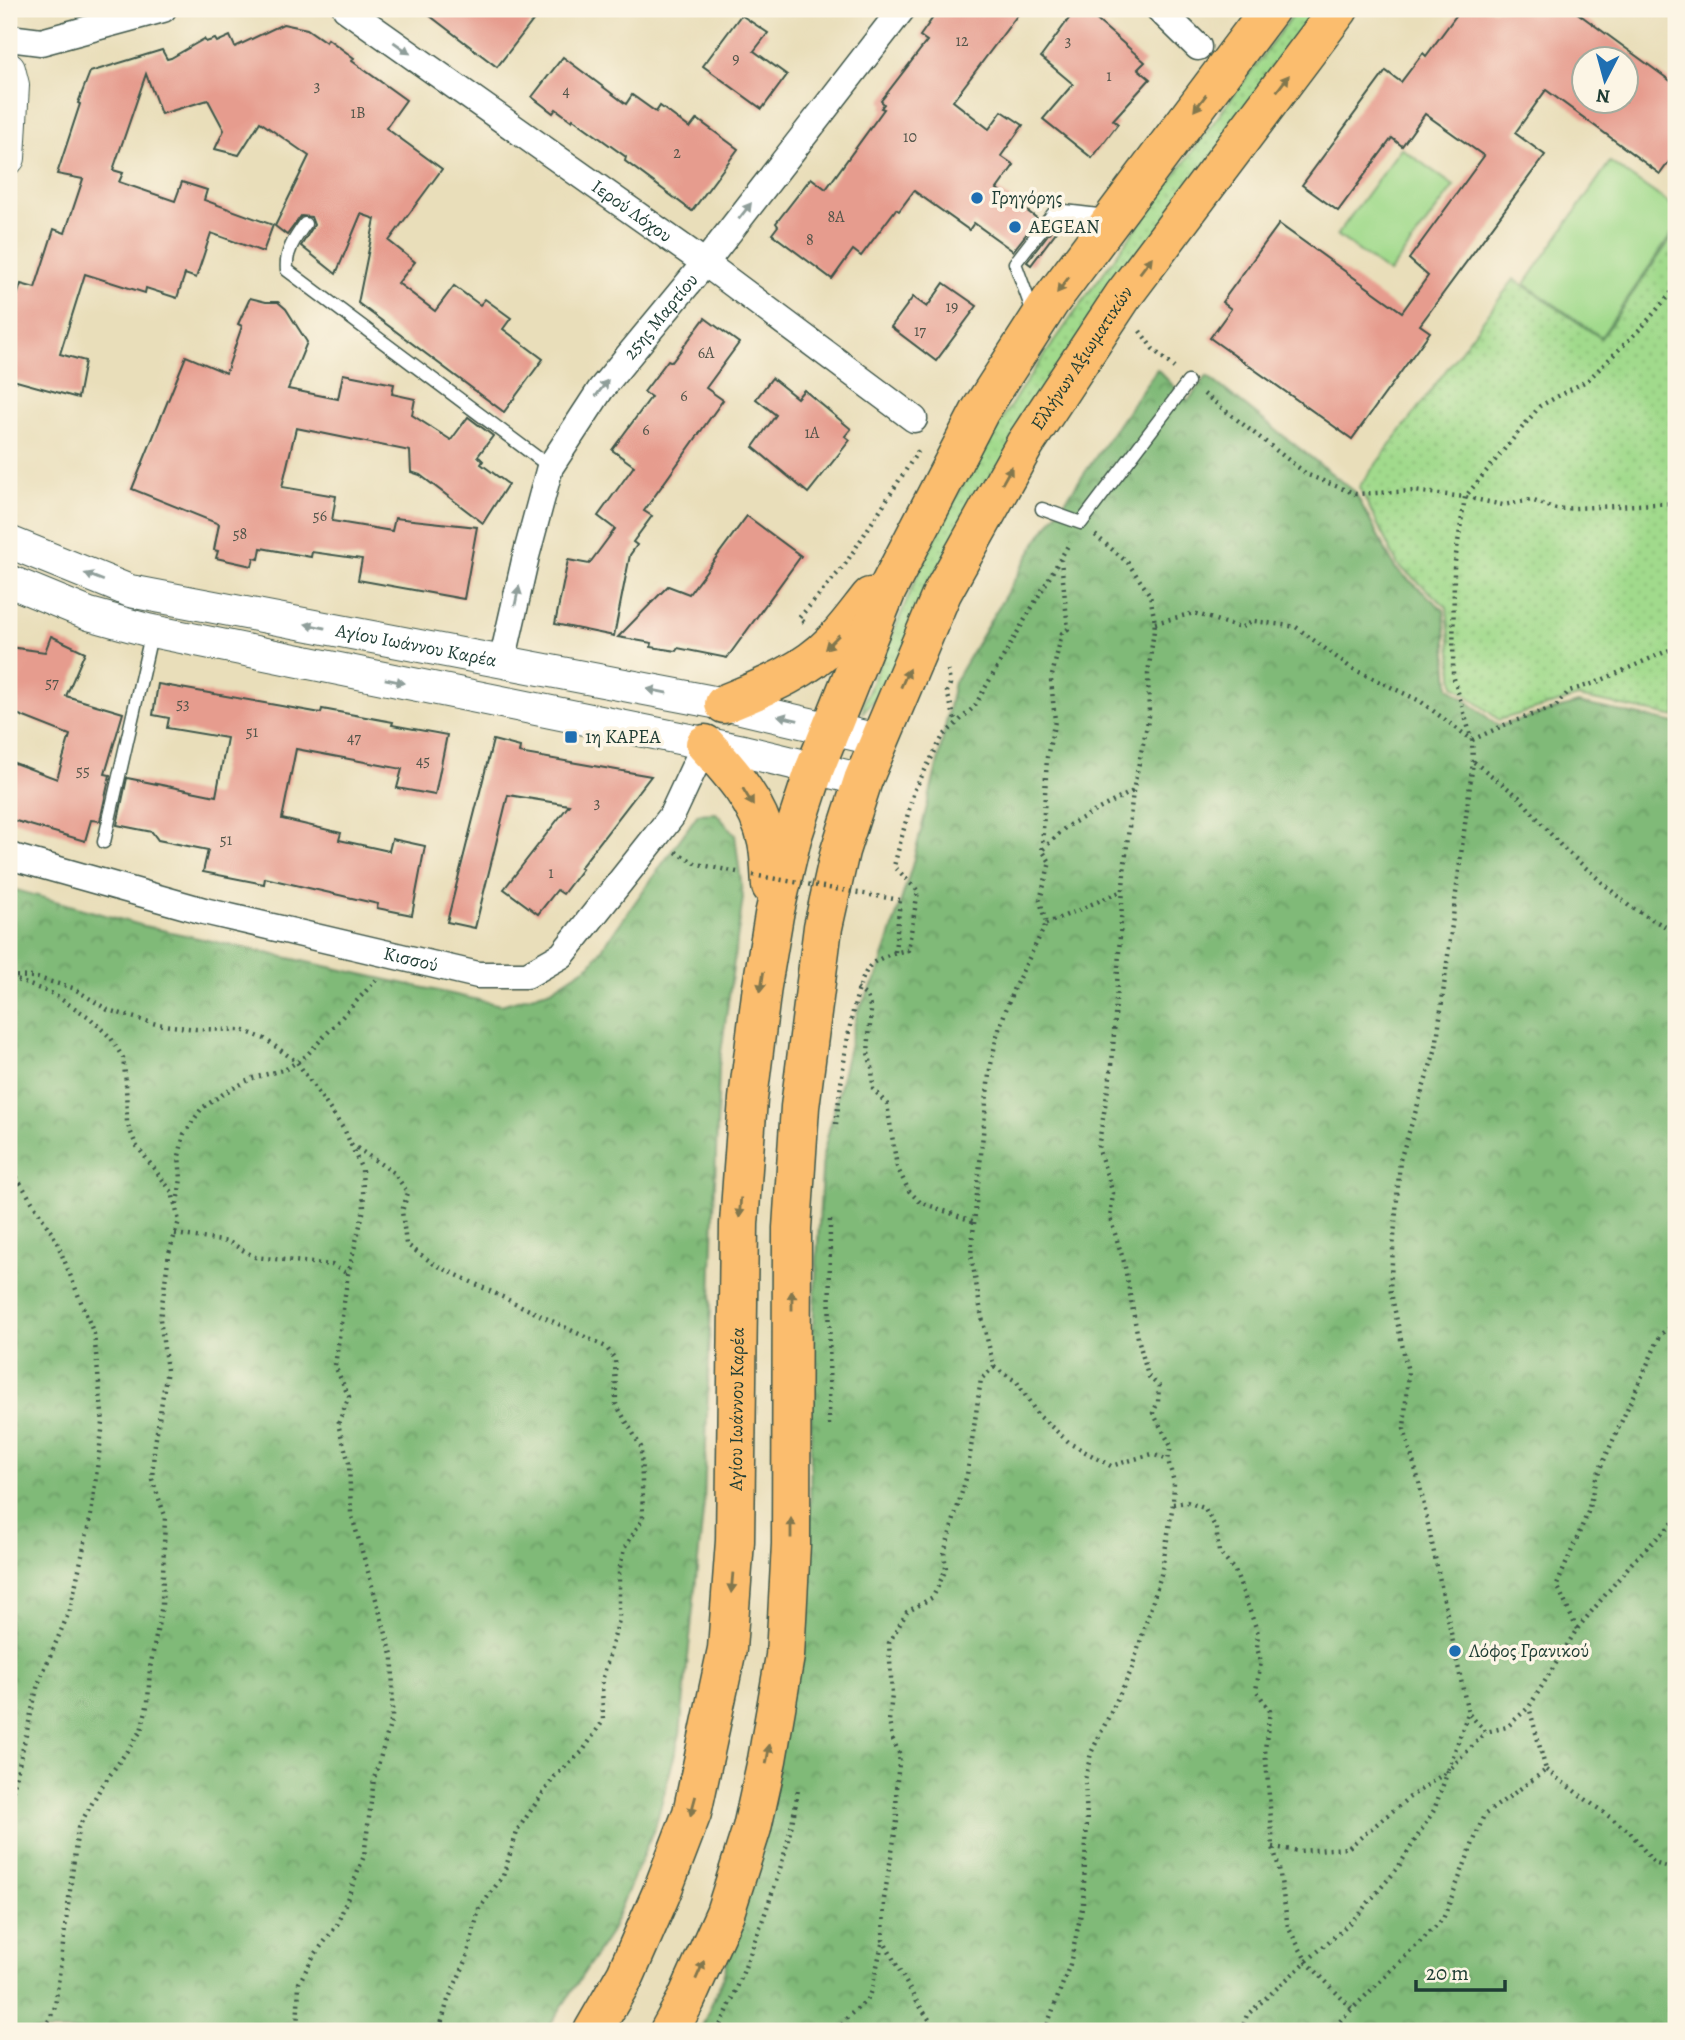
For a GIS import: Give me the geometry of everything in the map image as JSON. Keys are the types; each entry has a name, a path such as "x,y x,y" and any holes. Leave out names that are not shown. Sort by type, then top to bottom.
{"main road":[{"path":"831,728 906,551 981,411 1037,323 1270,9"},
{"name":"Ελλήνων Αξιωματικών","path":"878,740 942,593 1025,444 1123,296 1339,9"},
{"path":"724,704 767,686 798,669 831,644 906,551"},
{"name":"Αγίου Ιωάννου Καρέα","path":"593,2031 626,1974 692,1813 727,1649 735,1541 740,1210 750,1086 774,915 792,838 831,728"},
{"path":"670,2031 724,1913 752,1828 785,1656 791,1544 792,1228 800,1107 823,927 840,851 878,740"},
{"path":"705,744 732,772 753,804 767,840 774,915"}],"street":[{"path":"9,38 41,42 163,9"},
{"name":"Ιερού Λόχου","path":"346,9 705,263 914,419"},
{"name":"25ης Μαρτίου","path":"502,662 550,467 601,389 705,263 902,9"},
{"path":"1159,9 1198,47"},
{"path":"9,69 13,85 9,158"},
{"name":"Αγίου Ιωάννου Καρέα","path":"9,542 130,590 724,704 878,740"},
{"name":"Αγίου Ιωάννου Καρέα","path":"9,581 89,614 152,631 705,744 863,780"},
{"name":"Κισσού","path":"9,856 204,911 478,975 527,975 562,954 671,817 705,744"}],"lane":[{"path":"1037,323 1015,262 1056,210 1115,217"},
{"path":"305,224 292,243 286,270 550,467"},
{"path":"1042,509 1081,523 1188,382"},
{"path":"104,842 152,631"}],"path":[{"path":"1241,2031 1247,2015 1356,1917 1397,1869 1434,1810 1468,1713 1419,1482 1404,1429 1408,1372 1390,1289 1400,1160 1436,1048 1473,762 1472,740 1452,675 1454,568 1465,497 1541,406 1588,380 1643,326 1676,287"},
{"path":"1123,296 1139,311 1138,328 1145,338 1188,382 1308,475 1356,494 1414,491 1503,505 1531,500 1556,509 1676,503"},
{"path":"831,644 799,618 844,566 906,468"},
{"path":"654,839 696,864 901,900 895,952 908,950 918,891 894,866 914,791 943,736 974,707 1081,523 1128,563 1150,595 1154,623 1148,674 1149,716 1133,791 1123,891 1112,1065 1098,1148 1113,1193 1110,1218 1124,1262 1148,1376 1159,1386 1158,1402 1153,1413 1171,1446 1168,1460 1174,1482 1173,1504 1161,1575 1131,1671 1091,1753 1085,1780 1087,1821 1083,1904 1070,1964 1045,2031"},
{"path":"1046,924 1040,900 1049,862 1042,850 1047,757 1055,721 1051,680 1062,633 1068,629 1061,559"},
{"path":"1154,623 1194,612 1240,628 1254,621 1296,627 1351,668 1420,701 1472,740"},
{"path":"1472,740 1509,723 1555,707 1569,691 1595,683 1676,647"},
{"path":"947,666 950,684 947,692 956,723"},
{"path":"1473,762 1519,797 1561,846 1629,906 1676,933"},
{"path":"1042,850 1067,827 1133,791"},
{"path":"1123,891 1046,924 1013,990 997,1035 989,1074 971,1254 982,1318 995,1367 1017,1382 1037,1414 1063,1436 1111,1466 1152,1454 1168,1460"},
{"path":"9,977 34,977 73,988 108,1010 156,1024 195,1029 242,1030 264,1039 297,1062 345,1131 362,1170 364,1209 348,1274 335,1366 349,1397 338,1424 349,1463 351,1513 393,1658 392,1718 374,1779 364,1856 337,1925 313,1956 299,1983 297,2031"},
{"path":"9,977 51,993 89,1017 111,1038 123,1058 127,1082 127,1123 136,1145 172,1192 179,1221 169,1253 160,1319 167,1370 152,1479 165,1516 162,1605 150,1668 148,1702 141,1731 100,1788 78,1828 55,2007 44,2031"},
{"path":"176,1209 181,1179 179,1156 184,1134 202,1108 253,1078 286,1069 306,1056 379,977"},
{"path":"857,989 867,996 871,1010 868,1053 873,1089 887,1104 897,1167 909,1191 920,1202 975,1222"},
{"path":"350,1143 394,1173 408,1193 402,1211 406,1244 434,1264 606,1347 615,1359 616,1404 641,1447 643,1518 624,1549 619,1572 619,1620 602,1681 603,1721 582,1752 555,1776 518,1829 503,1876 479,1909 466,1961 448,2000 439,2031"},
{"path":"9,1166 56,1240 94,1334 103,1423 91,1515 70,1610 38,1684 9,1807"},
{"path":"9,1178 14,1173"},
{"path":"175,1234 229,1242 255,1257 332,1265 348,1274"},
{"path":"1577,1629 1557,1586 1588,1512 1596,1478 1661,1334 1676,1323"},
{"path":"839,2031 844,2019 869,1997 883,1940 884,1899 897,1821 896,1789 900,1755 892,1738 889,1721 892,1695 889,1643 907,1612 933,1597 946,1569 944,1553 967,1475 981,1379 995,1367"},
{"path":"1173,1504 1187,1502 1204,1508 1216,1528 1219,1552 1235,1571 1258,1633 1257,1648 1261,1662 1256,1690 1270,1711 1265,1749 1273,1847 1288,1927 1307,1962 1353,2010"},
{"path":"1273,1847 1299,1851 1348,1848 1407,1799 1448,1771 1486,1732 1507,1727 1529,1707 1577,1629 1635,1559 1676,1520"},
{"path":"1529,1707 1546,1770 1630,1832 1654,1863 1676,1870"},
{"path":"1468,1713 1486,1732"},
{"path":"1330,2031 1443,1919 1484,1815 1546,1770"},
{"path":"883,1940 915,1999 937,2031"}],"green space":[{"path":"1297,9 1317,9 885,687 863,712 864,702 921,567 958,493 1019,392"},
{"path":"1401,148 1454,186 1389,273 1337,235"},
{"path":"1610,162 1676,208 1676,228 1601,337 1525,284"},
{"path":"1676,232 1676,717 1578,697 1499,720 1454,685 1447,607 1398,565 1359,487 1514,279 1601,338"},
{"path":"1157,369 1188,401 1207,376 1355,492 1395,568 1444,610 1449,687 1498,726 1578,703 1676,723 1676,2031 700,2031 722,1980 763,1839 810,1516 812,1345 823,1155 858,1010 877,977 912,866 938,762 954,682 1038,540"},
{"path":"716,813 735,835 743,898 719,1066 704,1503 680,1734 656,1824 610,1933 546,2031 9,2031 9,1358 12,1343 9,1330 9,888 144,926 501,1005 551,990 591,964 698,814"}],"building":[{"path":"421,9 542,9 497,67"},
{"path":"939,9 1022,9 953,101 989,129 1002,111 1023,125 1001,156 1014,165 997,189 1038,219 1013,251 974,223 969,230 914,191 899,211 896,209 861,256 853,250 832,279 772,234 778,226 776,223 811,178 826,189 884,109 881,108 884,104 881,101 927,41 920,36"},
{"path":"1076,9 1084,9 1145,62 1138,69 1150,79 1113,120 1118,124 1092,158 1043,119 1073,84 1041,57"},
{"path":"1461,9 1572,9 1623,46 1570,46 1570,108 1546,90 1515,133 1545,155 1420,325 1430,332 1352,439 1210,338 1231,309 1222,302 1279,224 1402,312 1428,276 1409,259 1484,156 1425,114 1402,146 1392,138 1338,211 1302,185 1386,71 1401,82 1423,53 1426,56"},
{"path":"741,15 768,33 754,51 787,75 762,109 703,66"},
{"path":"283,24 307,29 326,42 328,39 354,58 352,61 406,100 386,128 442,169 389,241 415,262 398,283 435,311 454,286 480,305 485,299 511,318 503,329 543,359 504,412 358,303 375,219 361,214 336,274 301,246 314,225 311,217 301,216 287,235 275,226 309,156 260,122 239,155 215,149 224,130 208,100 161,114 146,74 113,170 123,173 119,182 175,201 182,182 207,190 204,200 273,225 263,252 211,233 196,278 185,274 177,298 146,288 145,293 85,274 60,354 85,361 78,398 9,379 9,321 21,284 35,288 54,229 65,233 83,179 57,174 90,72 162,50 167,59 171,58 204,39 206,42 215,39 217,42 230,36 235,47"},
{"path":"563,57 626,104 632,95 656,112 660,106 690,128 697,119 738,149 692,211 625,161 626,157 573,119 572,121 556,109 553,113 532,97"},
{"path":"1640,59 1676,85 1676,152 1660,174 1581,116 1640,116"},
{"path":"1052,229 1056,232 1031,265 1027,262"},
{"path":"944,283 977,306 936,361 891,327 913,297 927,307"},
{"path":"250,298 278,302 286,309 307,342 288,389 338,399 343,374 394,384 392,394 415,399 412,415 451,440 468,417 493,436 478,456 483,461 481,464 508,484 483,523 420,475 411,472 410,451 296,428 282,487 336,496 332,521 392,531 395,518 477,527 464,599 358,580 362,559 312,552 311,557 261,548 259,559 254,558 252,566 216,558 218,551 214,550 219,524 132,489 186,356 226,373 242,326 238,324"},
{"path":"705,318 739,343 706,388 723,400 644,511 652,516 633,542 637,545 630,555 614,636 555,624 568,560 589,564 615,529 598,516 634,466 612,450 651,397 644,392 668,360 672,362"},
{"path":"772,378 797,398 804,390 851,429 845,436 850,440 808,493 753,447 776,415 756,399"},
{"path":"747,516 801,556 727,658 678,648 676,651 651,647 652,643 618,637 668,586 689,594"},
{"path":"51,636 85,652 66,696 123,713 105,774 110,775 100,821 91,820 85,841 9,819 9,761 57,779 70,735 9,711 9,647 45,652"},
{"path":"158,684 321,713 322,709 447,735 435,795 397,788 402,769 296,749 282,819 341,833 339,840 389,851 392,839 425,846 412,915 377,908 378,904 265,878 264,884 203,872 208,850 158,840 152,832 117,825 127,778 216,796 227,738 167,728 169,718 153,715"},
{"path":"493,740 520,747 519,753 651,776 563,894 557,890 538,914 504,889 569,805 508,795 475,928 447,922"}],"place":[{"name":"Γρηγόρης","path":"977,198"},
{"name":"AEGEAN","path":"1015,227"},
{"name":"1η ΚΑΡΕΑ","path":"571,737"},
{"name":"Λόφος Γρανικού","path":"1455,1651"}]}
